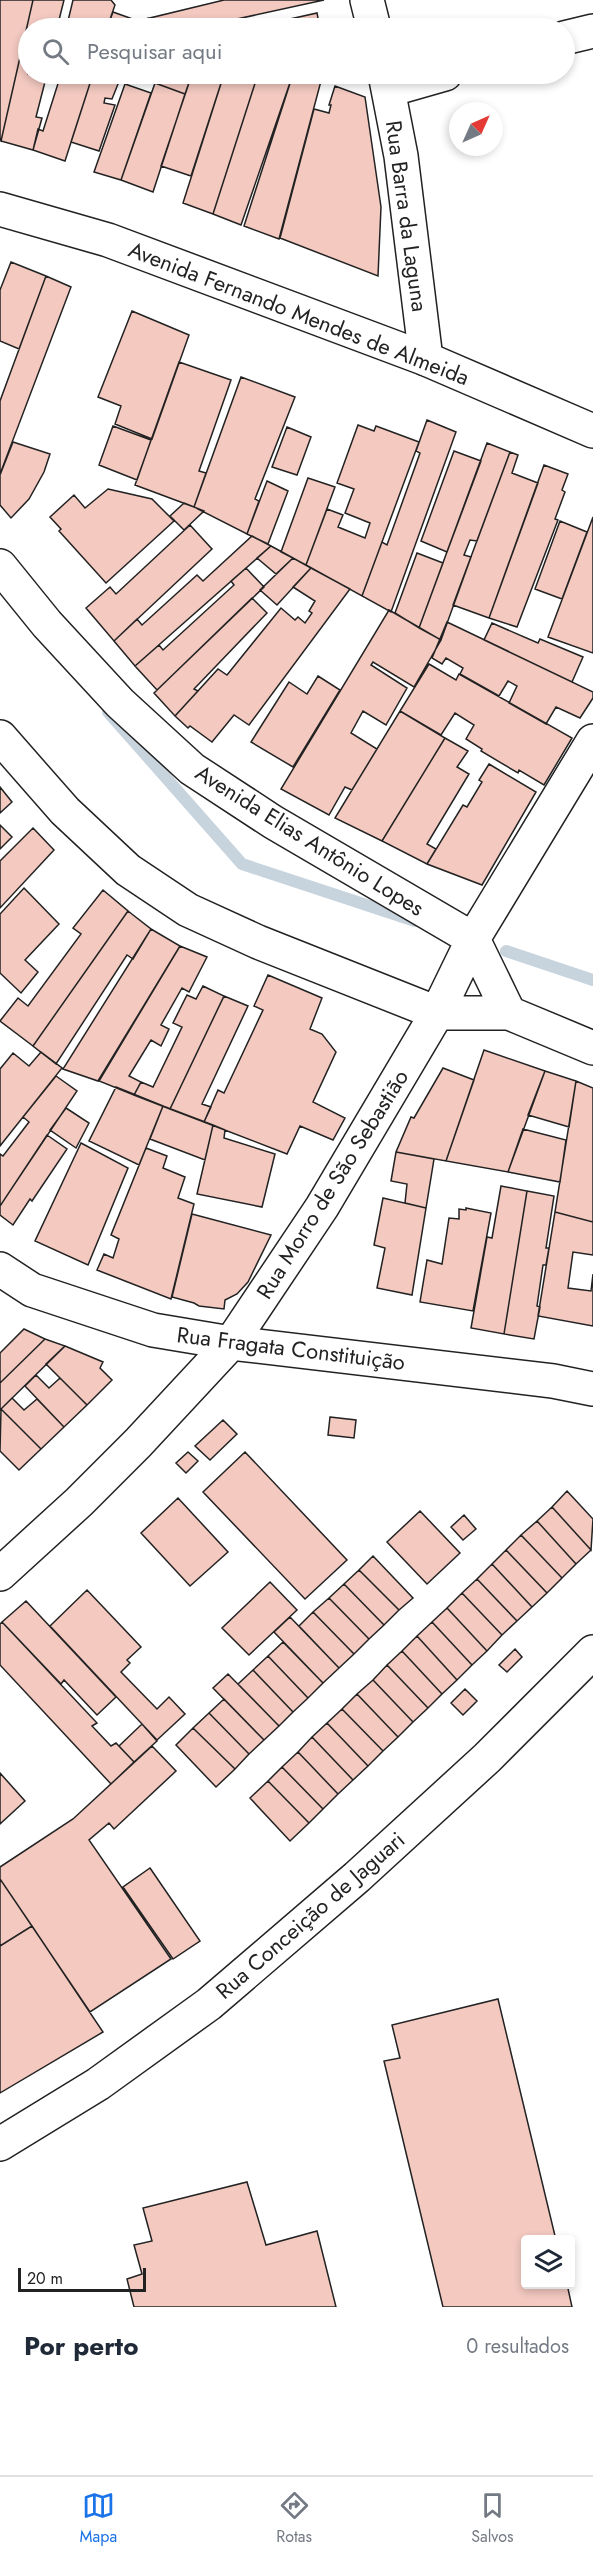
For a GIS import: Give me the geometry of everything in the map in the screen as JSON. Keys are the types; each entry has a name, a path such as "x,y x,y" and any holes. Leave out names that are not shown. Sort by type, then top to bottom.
{"street":[{"path":"367,0 372,18"},
{"path":"575,35 593,31"},
{"name":"Rua Barra da Laguna","path":"387,84 401,156 426,359"},
{"name":"Avenida Fernando Mendes de Almeida","path":"0,209 108,240 426,359 593,430"},
{"name":"Avenida Elias Antônio Lopes","path":"0,567 47,624 120,703 192,769 273,822 473,939"},
{"path":"0,737 65,811 128,870 188,910 258,942 437,1013 509,1013 593,1048"},
{"name":"Rua Morro de São Sebastião","path":"0,1574 79,1502 138,1443 231,1343 322,1207 437,1013 473,939 593,741"},
{"path":"473,939 509,1013"},
{"name":"Rua Fragata Constituição","path":"0,1269 32,1290 153,1330 231,1343 553,1381 593,1389"},
{"name":"Rua Conceição de Jaguari","path":"0,2144 98,2084 209,2004 357,1877 487,1758 593,1652"}],"building":[{"path":"0,0 33,0 29,18 18,18 18,66 0,140"},
{"path":"33,0 64,0 60,18 29,18"},
{"path":"73,0 111,0 115,5 110,18 69,18"},
{"path":"224,0 324,0 242,18 150,18"},
{"path":"113,12 130,18 111,18"},
{"path":"317,13 318,18 294,18"},
{"path":"18,66 18,84 44,84 36,117 42,118 33,150 1,141"},
{"path":"58,84 90,84 65,161 33,150 38,129 43,131"},
{"path":"90,84 118,84 112,99 105,98 104,103 115,105 99,151 71,142"},
{"path":"125,84 151,93 121,180 94,172"},
{"path":"155,84 185,94 153,192 121,180"},
{"path":"158,84 188,84 185,94"},
{"path":"189,84 221,84 191,176 161,166"},
{"path":"221,84 255,84 213,214 183,203"},
{"path":"255,84 290,84 241,225 213,214"},
{"path":"290,84 320,84 279,239 244,226"},
{"path":"335,86 365,97 381,207 378,276 280,238 314,109 329,113"},
{"path":"11,262 46,276 19,349 0,341 0,290"},
{"path":"46,276 71,287 0,474 0,401"},
{"path":"132,311 189,335 152,439 115,424 121,406 98,397"},
{"path":"179,362 231,380 199,471 206,473 194,507 135,485"},
{"path":"241,377 295,397 255,499 259,501 247,534 194,507"},
{"path":"427,420 456,432 391,612 362,596 382,542 387,545 420,453 416,451"},
{"path":"358,425 374,431 376,426 419,442 362,596 306,565 327,509 343,515 338,527 365,538 370,523 345,513 354,489 337,483"},
{"path":"113,426 151,440 137,480 99,465"},
{"path":"287,427 311,437 297,475 272,467"},
{"path":"13,442 50,454 44,472 29,499 11,518 0,505 0,475"},
{"path":"487,443 510,452 477,541 470,540 464,555 471,557 441,640 419,628"},
{"path":"454,451 481,461 447,552 421,541"},
{"path":"510,452 518,455 512,473 538,483 489,618 453,605"},
{"path":"544,465 568,474 562,490 565,492 555,519 558,520 517,627 489,618"},
{"path":"308,478 335,487 306,565 281,552"},
{"path":"267,481 288,491 268,544 247,534"},
{"path":"108,489 152,499 174,521 106,583 59,531 61,529 50,517 74,495 85,508"},
{"path":"184,503 204,511 184,530 170,516"},
{"path":"593,517 593,653 548,637"},
{"path":"560,521 587,532 562,599 535,589"},
{"path":"190,525 212,549 114,641 86,608 110,587 116,594"},
{"path":"252,536 271,546 135,666 114,641 137,619 142,625 197,575 203,581"},
{"path":"271,546 293,558 276,574 257,558"},
{"path":"417,553 443,563 419,628 395,613"},
{"path":"293,558 311,568 277,605 260,590"},
{"path":"246,568 264,587 157,690 135,666 159,645 163,650 234,585 231,581"},
{"path":"311,568 350,589 249,725 234,715 212,742 190,726 188,728 175,716 218,669 227,675 281,608 295,620 298,617 305,623 312,613 309,611 315,601 293,587"},
{"path":"252,598 267,613 194,689 198,691 175,716 154,693"},
{"path":"389,610 441,640 414,687 373,662 371,665 407,688 386,725 363,711 351,733 377,749 352,790 345,787 329,815 281,789"},
{"path":"447,622 593,692 593,698 580,718 556,707 546,724 509,703 517,686 508,681 499,696 460,674 463,668 446,658 442,664 432,658"},
{"path":"492,623 538,643 540,639 583,657 572,682 484,640"},
{"path":"429,664 456,680 459,674 572,738 544,785 519,770 518,773 481,751 482,749 466,739 474,725 455,713 441,735 400,711"},
{"path":"318,676 340,690 293,767 251,742 289,682 307,694"},
{"path":"400,711 445,738 382,841 335,818"},
{"path":"445,738 468,751 457,767 469,774 427,844 436,849 427,864 382,841"},
{"path":"489,764 536,792 482,885 427,864 463,805 467,807 482,782 479,780"},
{"path":"0,787 12,802 0,813"},
{"path":"0,825 12,837 0,849"},
{"path":"33,828 54,850 0,908 0,861"},
{"path":"24,888 59,924 25,960 38,972 21,993 0,973 0,914"},
{"path":"103,890 128,911 33,1046 0,1021 18,998 28,1006 81,934 73,928"},
{"path":"128,911 151,929 133,959 127,955 56,1064 33,1046"},
{"path":"151,929 180,946 98,1081 63,1069"},
{"path":"180,946 207,957 189,992 182,988 161,1025 169,1029 161,1046 151,1040 129,1076 141,1082 134,1095 99,1081"},
{"path":"268,975 322,998 310,1029 322,1034 336,1052 313,1102 345,1118 333,1140 300,1126 287,1154 204,1122 218,1090 224,1093 263,1010 254,1006"},
{"path":"203,986 224,996 170,1109 134,1095 141,1082 153,1087 182,1027 173,1023 187,995 196,999"},
{"path":"224,996 248,1006 202,1104 211,1107 204,1122 170,1109"},
{"path":"484,1050 545,1071 508,1172 446,1161"},
{"path":"41,1052 62,1068 0,1146 0,1069 13,1053 29,1066"},
{"path":"443,1068 474,1080 446,1161 396,1152 411,1117 414,1118"},
{"path":"545,1071 576,1081 569,1127 528,1115"},
{"path":"56,1076 77,1091 0,1206 0,1154 3,1156 29,1122 23,1117"},
{"path":"576,1081 593,1088 593,1222 555,1212"},
{"path":"116,1087 163,1106 139,1165 89,1141"},
{"path":"163,1106 213,1125 205,1160 150,1139"},
{"path":"66,1108 89,1123 76,1148 50,1130"},
{"path":"213,1125 225,1130 224,1138 275,1154 262,1207 197,1194"},
{"path":"523,1129 566,1140 560,1182 508,1172"},
{"path":"47,1135 67,1149 13,1225 0,1215 0,1206"},
{"path":"81,1143 128,1168 88,1265 35,1241"},
{"path":"146,1148 167,1156 163,1168 185,1177 178,1198 194,1204 171,1299 97,1270 104,1254 113,1258 119,1239 111,1235"},
{"path":"396,1152 434,1159 426,1208 405,1203 407,1184 391,1181"},
{"path":"501,1186 527,1191 504,1334 471,1328 487,1237 492,1238"},
{"path":"527,1191 554,1196 546,1248 549,1248 546,1265 543,1265 537,1306 540,1307 534,1339 504,1334"},
{"path":"383,1198 426,1208 412,1295 377,1288 385,1248 374,1245"},
{"path":"466,1208 491,1213 473,1311 420,1302 427,1260 442,1264 449,1218 459,1219 459,1209 466,1210"},
{"path":"555,1212 593,1222 593,1255 573,1252 568,1288 591,1291 593,1274 593,1326 538,1316"},
{"path":"192,1214 271,1235 248,1282 237,1294 225,1300 224,1309 199,1306 172,1297"},
{"path":"24,1329 45,1339 0,1383 0,1353"},
{"path":"45,1339 65,1346 0,1410 0,1383"},
{"path":"65,1346 103,1362 100,1368 112,1380 87,1405 46,1364"},
{"path":"36,1375 49,1388 60,1378 87,1405 64,1427 25,1386"},
{"path":"12,1398 24,1410 37,1399 64,1427 41,1449 1,1409"},
{"path":"1,1409 41,1449 19,1470 0,1451"},
{"path":"330,1417 356,1420 354,1438 328,1435"},
{"path":"223,1420 237,1434 210,1460 195,1446"},
{"path":"188,1452 198,1461 186,1473 176,1463"},
{"path":"245,1452 347,1560 305,1599 203,1492"},
{"path":"567,1491 593,1519 591,1550 552,1507"},
{"path":"178,1498 228,1552 190,1586 141,1533"},
{"path":"552,1507 591,1550 576,1564 537,1521"},
{"path":"420,1511 460,1553 427,1584 387,1542"},
{"path":"464,1515 476,1529 463,1540 451,1527"},
{"path":"537,1521 576,1564 562,1578 521,1535"},
{"path":"521,1535 562,1578 547,1593 506,1550"},
{"path":"506,1550 547,1593 532,1607 492,1564"},
{"path":"373,1556 413,1598 399,1610 359,1570"},
{"path":"492,1564 532,1607 517,1621 477,1579"},
{"path":"359,1570 399,1610 384,1625 344,1584"},
{"path":"477,1579 517,1621 502,1635 462,1593"},
{"path":"270,1582 297,1610 249,1655 222,1628"},
{"path":"344,1584 384,1625 369,1639 329,1598"},
{"path":"87,1590 141,1647 127,1660 130,1663 121,1672 157,1709 169,1697 185,1714 157,1740 50,1626"},
{"path":"462,1593 502,1635 487,1651 447,1608"},
{"path":"329,1598 369,1639 354,1654 313,1612"},
{"path":"26,1601 116,1697 97,1715 64,1680 61,1684 2,1622"},
{"path":"447,1608 487,1651 472,1665 432,1622"},
{"path":"313,1612 354,1654 339,1668 299,1626"},
{"path":"290,1617 339,1668 323,1683 274,1632"},
{"path":"2,1622 97,1723 92,1726 111,1746 116,1743 134,1762 111,1784 0,1665 0,1624"},
{"path":"432,1622 472,1665 457,1680 417,1636"},
{"path":"417,1636 457,1680 442,1694 402,1651"},
{"path":"283,1642 323,1683 308,1698 268,1656"},
{"path":"515,1649 522,1657 507,1672 499,1665"},
{"path":"402,1651 442,1694 428,1708 387,1665"},
{"path":"268,1656 308,1698 293,1712 253,1670"},
{"path":"387,1665 428,1708 413,1722 373,1680"},
{"path":"253,1670 293,1712 279,1726 238,1684"},
{"path":"228,1674 279,1726 264,1740 213,1688"},
{"path":"373,1680 413,1722 398,1737 357,1694"},
{"path":"465,1689 477,1701 463,1715 451,1703"},
{"path":"357,1694 398,1737 383,1751 342,1709"},
{"path":"224,1699 264,1740 249,1754 209,1713"},
{"path":"342,1709 383,1751 368,1766 327,1723"},
{"path":"209,1713 249,1754 235,1769 193,1728"},
{"path":"327,1723 368,1766 353,1780 312,1737"},
{"path":"142,1724 157,1741 134,1762 119,1746"},
{"path":"193,1728 235,1769 216,1787 176,1745"},
{"path":"312,1737 353,1780 338,1794 298,1752"},
{"path":"152,1746 176,1771 114,1829 109,1823 89,1840 171,1959 90,2012 0,1879 0,1867 73,1819"},
{"path":"298,1752 338,1794 323,1809 282,1767"},
{"path":"282,1767 323,1809 309,1823 268,1781"},
{"path":"0,1773 25,1801 0,1824"},
{"path":"268,1781 309,1823 290,1841 250,1798"},
{"path":"150,1868 200,1941 173,1959 123,1887"},
{"path":"0,1879 32,1926 0,1946"},
{"path":"32,1926 103,2032 0,2093 0,1946"},
{"path":"498,1999 555,2235 521,2235 521,2289 568,2289 572,2307 443,2307 384,2061 400,2058 392,2025"},
{"path":"247,2182 266,2245 317,2231 336,2307 134,2307 127,2279 142,2274 134,2245 152,2241 143,2208"}],"waterway":[{"path":"108,712 242,864 415,921"},
{"path":"506,951 593,980"}]}
